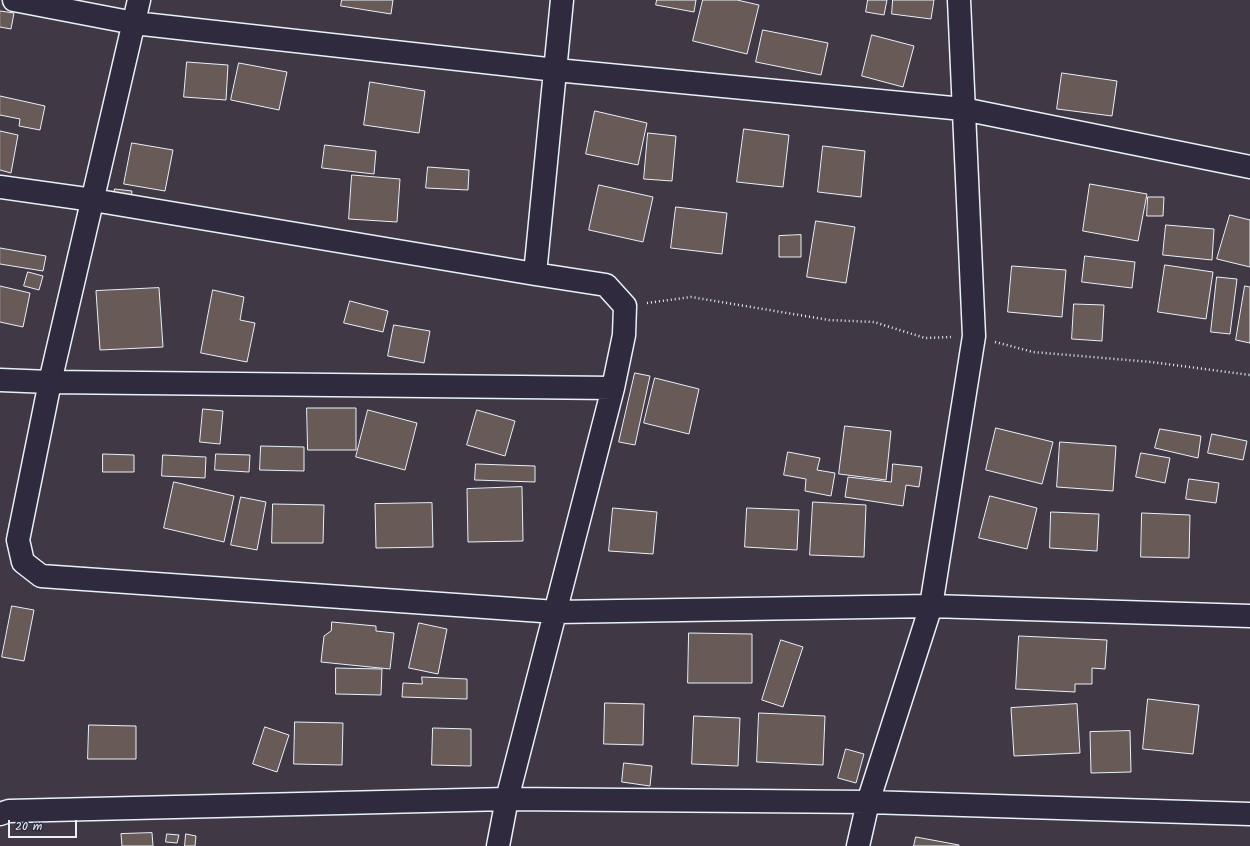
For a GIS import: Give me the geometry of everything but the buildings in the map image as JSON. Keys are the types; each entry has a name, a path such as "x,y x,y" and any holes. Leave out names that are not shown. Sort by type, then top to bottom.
{"street":[{"path":"14,0 134,23 556,70 963,108 1250,168"},
{"path":"140,0 50,382 18,540 23,562 41,576 556,612 931,606 1250,616"},
{"path":"535,274 562,0"},
{"path":"858,846 868,802 931,606 974,336 959,0"},
{"path":"0,186 606,285 625,306 624,336 613,388 507,799 498,846"},
{"path":"0,380 50,382 613,388"},
{"path":"0,814 9,811 507,799 868,802 1250,814"}],"path":[{"path":"625,306 691,297 829,320 874,322 925,338 974,336 1033,352 1151,362 1250,375"}]}
